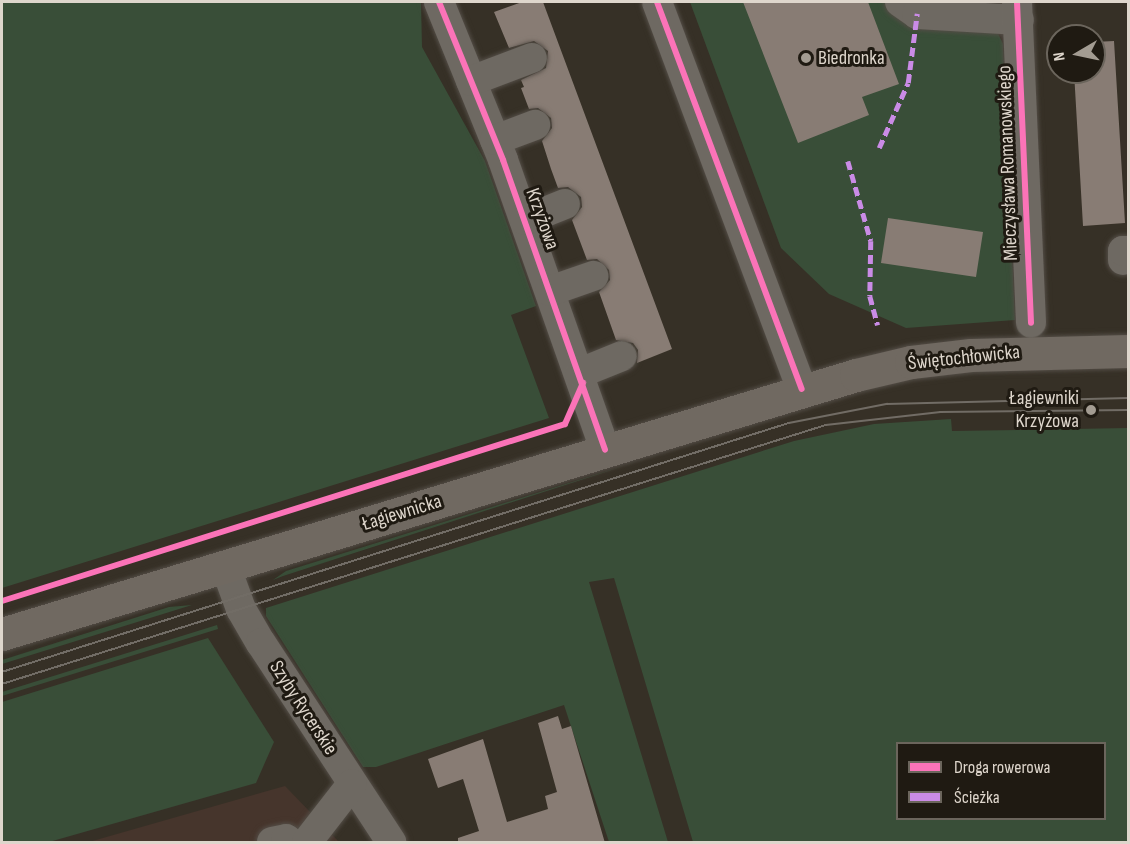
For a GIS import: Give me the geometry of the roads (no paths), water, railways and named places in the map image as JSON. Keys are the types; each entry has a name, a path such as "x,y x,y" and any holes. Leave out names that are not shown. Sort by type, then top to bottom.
{"main road":[{"name":"Świętochłowicka","path":"802,389 921,361 1032,352 1128,351"},
{"name":"Łagiewnicka","path":"2,634 226,568 802,389"}],"street":[{"name":"Krzyżowa","path":"439,2 525,220 605,450"},
{"path":"657,2 802,389"},
{"path":"900,2 917,14 1018,11"},
{"name":"Mieczysława Romanowskiego","path":"1018,11 1031,323"},
{"path":"471,81 532,58"},
{"path":"495,140 535,125"},
{"path":"525,220 564,204"},
{"path":"550,291 593,276"},
{"path":"580,373 622,356"},
{"name":"Szyby Rycerskie","path":"226,568 241,609 391,843"},
{"path":"307,843 352,784"},
{"path":"272,843 286,839 290,843"}],"tram line":[{"path":"2,672 789,423 887,404 1128,398"},
{"path":"2,684 826,425 940,412 1128,410"}],"place":[{"name":"Biedronka","path":"806,58"},
{"name":"Łagiewniki Krzyżowa","path":"1091,410"}]}
